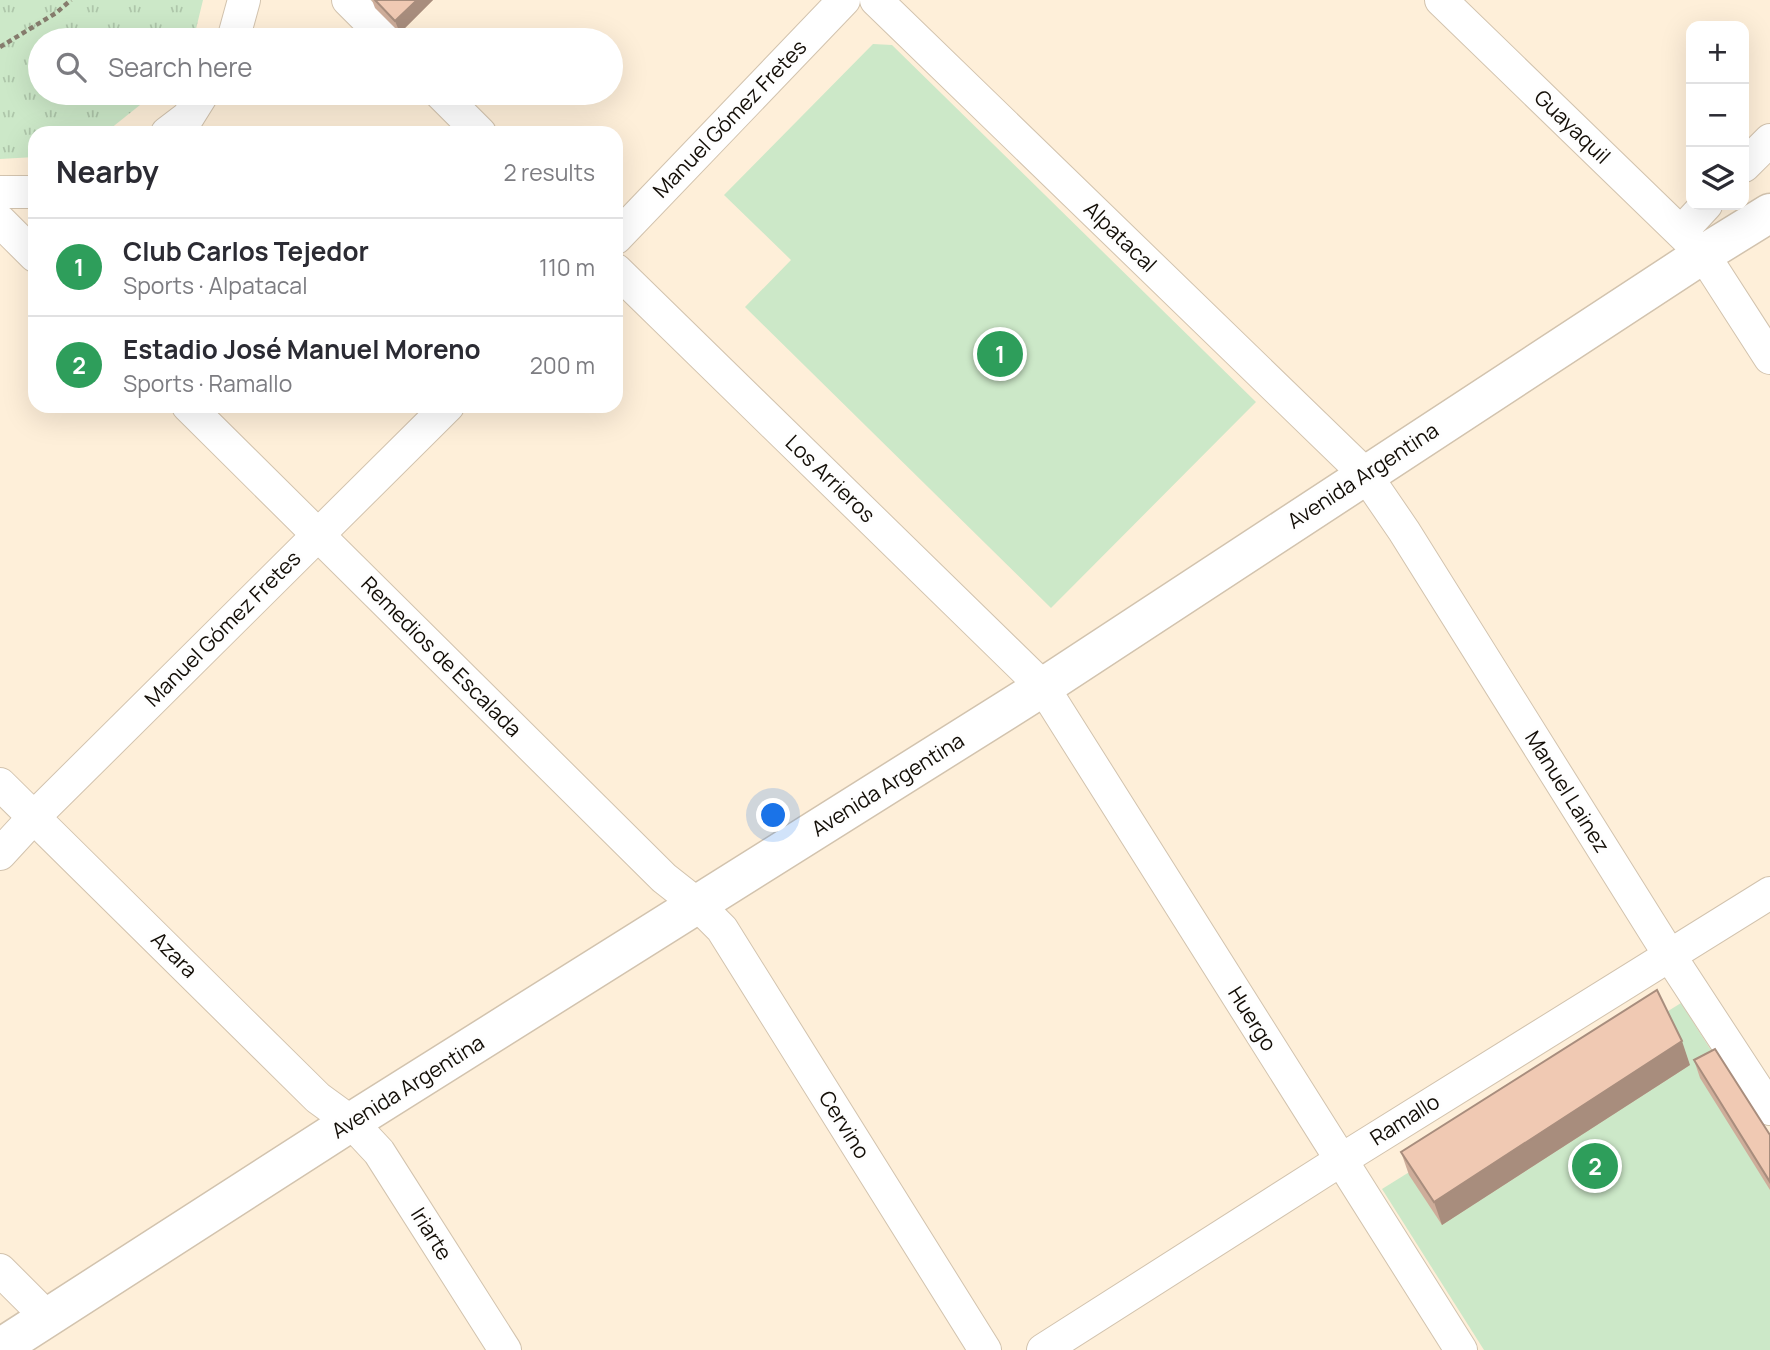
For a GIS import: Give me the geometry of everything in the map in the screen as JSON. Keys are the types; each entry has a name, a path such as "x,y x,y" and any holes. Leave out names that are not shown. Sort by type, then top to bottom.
{"street":[{"path":"236,28 244,0"},
{"path":"348,0 376,28"},
{"name":"Manuel Gómez Fretes","path":"623,231 844,0"},
{"name":"Alpatacal","path":"876,0 1365,474"},
{"name":"Guayaquil","path":"1441,0 1692,243 1770,358"},
{"path":"176,126 188,117 196,105"},
{"path":"452,105 473,126"},
{"path":"1749,161 1770,140"},
{"path":"0,192 28,192"},
{"path":"1692,243 1704,210"},
{"name":"Avenida Argentina","path":"0,1348 351,1122 1043,687 1365,474 1692,243 1770,213"},
{"path":"0,221 28,249"},
{"name":"Los Arrieros","path":"623,277 1043,687"},
{"name":"Remedios de Escalada","path":"195,413 664,878 697,904"},
{"name":"Manuel Gómez Fretes","path":"0,853 441,413"},
{"name":"Manuel Lainez","path":"1365,474 1404,531 1670,956 1770,1109"},
{"name":"Huergo","path":"1043,687 1461,1350"},
{"name":"Azara","path":"0,784 318,1098 351,1122"},
{"name":"Ramallo","path":"1042,1350 1770,893"},
{"name":"Cervino","path":"697,904 722,929 985,1350"},
{"name":"Iriarte","path":"351,1122 379,1152 505,1350"},
{"path":"0,1270 47,1317"}],"path":[{"path":"31,28 71,0"},
{"path":"0,47 28,30"}],"green space":[{"path":"0,0 203,0 196,28 28,28 28,105 140,105 114,126 28,126 28,157 0,159"},
{"path":"873,44 892,45 1256,402 1051,608 745,307 791,260 724,195"},
{"path":"1681,1003 1770,1143 1770,1350 1484,1350 1382,1189"}],"building":[{"path":"375,0 417,0 395,21"},
{"path":"1657,990 1682,1041 1434,1202 1401,1152"},
{"path":"1715,1049 1770,1135 1770,1182 1694,1060"}],"place":[{"name":"Club Carlos Tejedor","path":"1000,354"},
{"name":"Estadio José Manuel Moreno","path":"1595,1166"}]}
